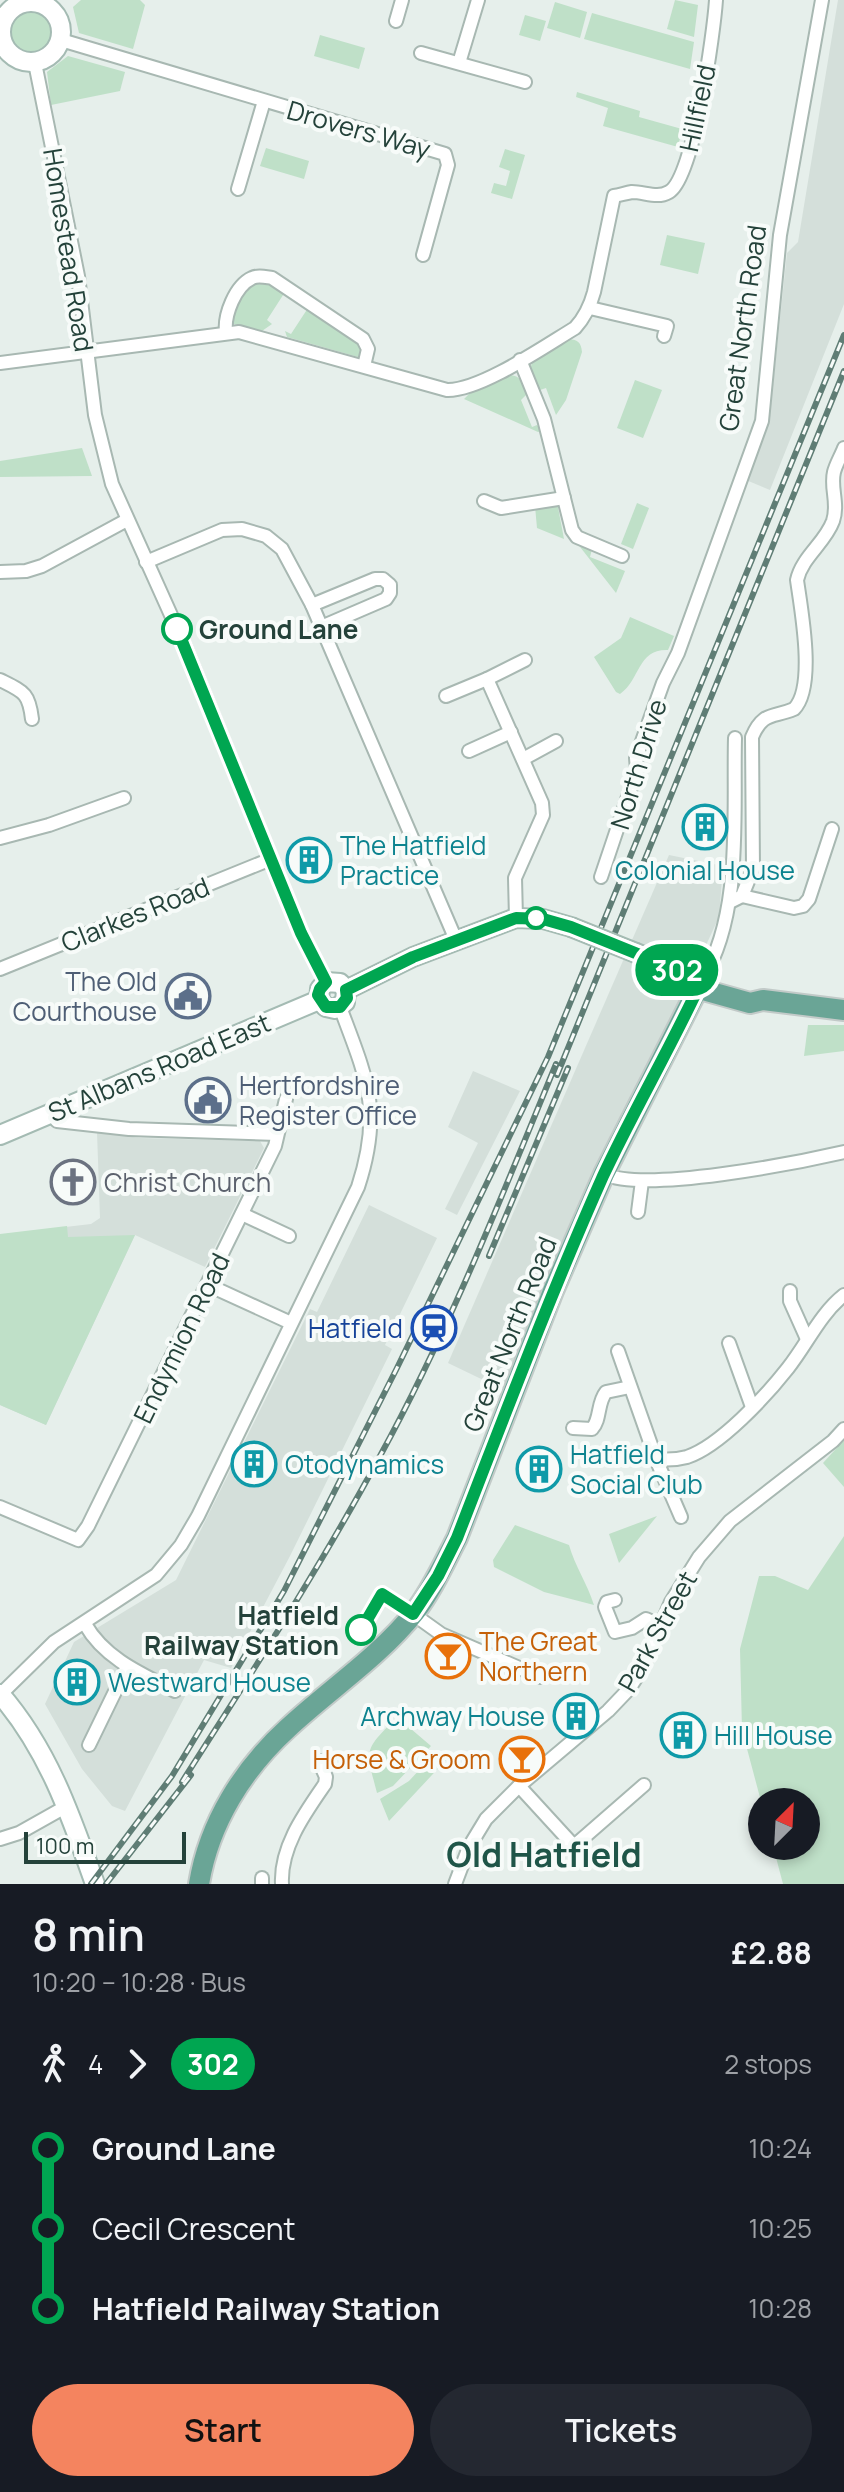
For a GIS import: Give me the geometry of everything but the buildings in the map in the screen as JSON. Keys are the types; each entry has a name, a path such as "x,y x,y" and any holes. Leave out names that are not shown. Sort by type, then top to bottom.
{"main road":[{"path":"28,1 60,6 61,40 51,55 35,63 26,63 9,53 0,36 4,17 10,9 28,1"},
{"path":"343,998 338,982 326,982 320,989 319,1000 326,1007 456,940 516,918 543,919 571,927 702,980 707,991 722,996 750,1003 763,1000 844,1010"},
{"name":"Great North Road","path":"201,1874 219,1818 258,1758 288,1727 375,1653 413,1614 438,1576 457,1538 553,1291 604,1174 702,980"},
{"name":"St Albans Road East","path":"0,1135 319,1000"},
{"path":"0,1694 27,1730 51,1771 95,1884"}],"street":[{"path":"396,21 402,0"},
{"path":"459,63 478,0"},
{"name":"Hillfield","path":"590,308 614,196 633,192 651,195 671,192 682,175 704,84 716,0"},
{"name":"Great North Road","path":"678,653 762,421 780,235 822,0"},
{"name":"Drovers Way","path":"61,40 445,154 448,165 423,255"},
{"path":"421,53 525,82"},
{"name":"Homestead Road","path":"35,63 78,276 100,438 112,484 127,520"},
{"name":"Drovers Way","path":"238,189 264,101"},
{"path":"226,332 227,311 244,284 261,276 272,278 363,339 368,349 364,366"},
{"path":"0,363 239,332 456,390 476,384 575,328 590,308 667,326 664,336"},
{"path":"520,360 544,419 572,530 577,537 622,556"},
{"path":"832,829 809,899 803,906 794,908 736,899 753,869 752,737 765,717 794,709 803,695 805,654 797,580 799,572 834,519 837,499 834,473 844,448"},
{"path":"484,501 501,508 564,498"},
{"path":"0,572 26,571 42,566 127,520 184,644 301,933 326,982"},
{"path":"146,562 222,530 242,529 266,536 282,549 312,605 456,940"},
{"path":"312,605 375,579 383,579 390,585 386,599 321,627"},
{"name":"North Drive","path":"601,877 637,770 636,758 663,683 678,653"},
{"path":"446,696 525,660"},
{"path":"0,678 27,696 32,719"},
{"path":"487,679 542,803 543,815 515,878 516,918"},
{"path":"469,751 511,732"},
{"name":"Great North Road","path":"702,980 714,959 736,899 735,738"},
{"path":"523,759 556,741"},
{"path":"0,838 49,825 124,798"},
{"name":"Clarkes Road","path":"0,969 271,859"},
{"path":"0,1694 54,1642 156,1575 181,1545 198,1516 358,1187 371,1144 372,1110 367,1080 343,998"},
{"name":"Endymion Road","path":"0,1507 78,1540 88,1526 275,1146 286,1099"},
{"path":"50,1113 57,1121 129,1129 277,1134"},
{"path":"604,1174 626,1181 642,1181 777,1166 844,1152"},
{"path":"638,1212 642,1181"},
{"path":"242,1214 289,1236"},
{"path":"208,1285 291,1323"},
{"path":"790,1291 790,1301 807,1339"},
{"path":"656,1459 672,1460 698,1452 731,1429 788,1368 807,1339 844,1295"},
{"path":"729,1343 752,1407"},
{"path":"618,1351 656,1459 681,1517"},
{"path":"573,1428 592,1429 596,1425 601,1398 606,1392 630,1387"},
{"name":"Park Street","path":"458,1883 476,1834 500,1804 623,1697 642,1669 671,1602 699,1557 730,1521 833,1441 844,1429"},
{"path":"615,1600 607,1602 605,1607 615,1632 632,1628 646,1619 660,1625"},
{"path":"413,1614 441,1634 540,1677"},
{"path":"85,1624 94,1640 127,1667 175,1691"},
{"path":"89,1745 127,1667"},
{"path":"282,1884 283,1866 298,1825 325,1784 326,1777 319,1761"},
{"path":"519,1786 574,1846 644,1785"},
{"path":"0,1839 19,1833 67,1806"}],"shaded area":[{"path":"838,0 844,0 844,304 770,490 746,480 772,394 787,253 798,242"},
{"path":"669,855 723,866 719,917 502,1389 448,1363"},
{"path":"473,1071 520,1091 457,1215 445,1209 478,1143 448,1127"},
{"path":"97,1132 140,1138 260,1141 264,1148 205,1267 135,1235 46,1425 0,1405 6,1234 91,1224 100,1218"},
{"path":"369,1205 437,1238 385,1345 392,1349 231,1668 204,1660 125,1811 112,1806 82,1769 45,1704 74,1642 176,1580 310,1309 317,1312"}],"green space":[{"path":"81,0 140,0 145,5 133,49 79,33 73,7"},
{"path":"675,0 698,5 694,37 667,29"},
{"path":"555,2 587,12 580,38 547,28"},
{"path":"31,9 48,15 54,32 48,49 31,55 14,49 8,32 14,15"},
{"path":"592,13 694,42 690,69 584,39"},
{"path":"525,15 546,21 540,41 519,35"},
{"path":"320,35 365,48 359,69 314,56"},
{"path":"68,56 125,72 120,91 51,105 47,72"},
{"path":"577,92 640,111 639,117 682,129 678,147 603,126 608,108 576,97"},
{"path":"266,148 309,161 304,179 260,166"},
{"path":"505,149 525,155 512,199 491,193 494,183 506,186 510,171 499,167"},
{"path":"667,235 705,243 698,274 660,265"},
{"path":"264,278 285,292 267,320 272,324 262,331 230,323 232,309 240,296"},
{"path":"308,308 364,344 362,355 358,357 287,337 285,331 291,334"},
{"path":"569,339 578,342 582,352 566,400 556,415 546,388 537,391 530,369 533,361"},
{"path":"509,375 519,378 524,384 527,394 521,400 532,427 537,425 542,431 538,432 464,399"},
{"path":"635,380 662,390 643,438 617,428"},
{"path":"82,448 92,476 0,477 0,461"},
{"path":"557,502 564,539 537,528 535,506"},
{"path":"637,503 649,508 633,549 621,544"},
{"path":"577,543 592,549 590,557 625,571 616,593"},
{"path":"630,617 674,636 668,650 650,654 620,694 594,657 621,638"},
{"path":"808,1025 844,1025 844,1051 804,1056"},
{"path":"67,1226 68,1237 135,1235 46,1425 0,1405 0,1234"},
{"path":"844,1440 844,1487 823,1463"},
{"path":"657,1516 619,1563 609,1534"},
{"path":"515,1525 569,1545 594,1605 544,1592 494,1567 493,1560"},
{"path":"844,1536 844,1884 783,1884 777,1860 820,1860 820,1788 757,1788 742,1730 740,1649 759,1576 775,1576 808,1590"},
{"path":"397,1717 431,1746 393,1786 377,1793 370,1766 370,1750"},
{"path":"436,1752 446,1760 389,1821 380,1799 409,1781"}],"railway":[{"path":"91,1884 172,1776 284,1591 396,1370 548,1057 844,335"},
{"path":"557,1075 844,371"},
{"path":"182,1782 309,1580 405,1408 474,1262 556,1064"},
{"path":"489,1256 568,1068"},
{"path":"106,1884 191,1775"}],"bus line":[{"name":"302","path":"177,629 301,933 322,971 326,982 318,995 326,1007 340,1007 347,998 346,990 413,957 516,918 543,919 571,927 702,980 594,1197 553,1291 457,1538 438,1576 413,1614 382,1594 361,1630"}],"place":[{"name":"Ground Lane","path":"177,629"},
{"name":"Colonial House","path":"705,827"},
{"name":"The Hatfield Practice","path":"309,860"},
{"name":"The Old Courthouse","path":"188,996"},
{"name":"Hertfordshire Register Office","path":"208,1100"},
{"name":"Christ Church","path":"73,1182"},
{"name":"Hatfield","path":"434,1328"},
{"name":"Otodynamics","path":"254,1464"},
{"name":"Hatfield Social Club","path":"539,1469"},
{"name":"Hatfield Railway Station","path":"361,1630"},
{"name":"The Great Northern","path":"448,1656"},
{"name":"Westward House","path":"77,1682"},
{"name":"Archway House","path":"576,1716"},
{"name":"Hill House","path":"683,1735"},
{"name":"Horse & Groom","path":"522,1759"}],"district":[{"name":"Old Hatfield","path":"544,1854"}]}
